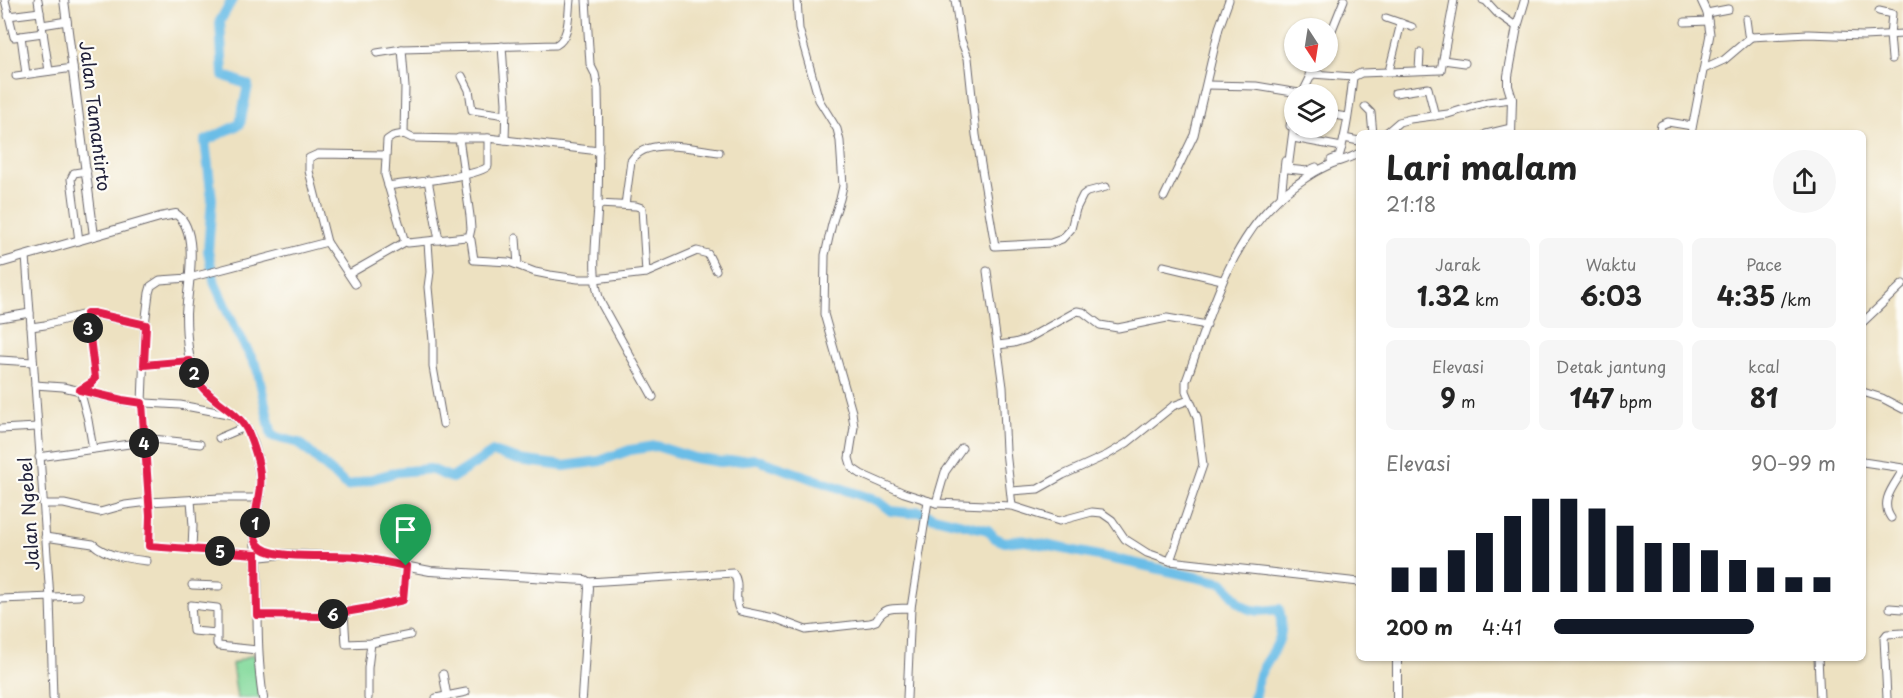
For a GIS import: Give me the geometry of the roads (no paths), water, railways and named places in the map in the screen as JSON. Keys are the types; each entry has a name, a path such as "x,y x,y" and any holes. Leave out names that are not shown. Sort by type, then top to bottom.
{"street":[{"path":"5,0 13,36 21,36 67,21"},
{"path":"38,0 49,71"},
{"name":"Jalan Tamantirto","path":"64,0 94,236"},
{"path":"377,52 402,49 552,45 561,42 566,35 570,0"},
{"path":"585,0 590,64 598,89 599,151 595,279 599,299 653,397"},
{"path":"797,0 799,29 819,100 837,129 840,141 843,186 825,255 824,314 852,412 854,427 849,458 852,468 904,493 932,502 1012,506 1059,521 1092,512 1102,513 1112,520 1125,539 1148,553 1170,561 1356,582"},
{"path":"955,0 962,40 968,58 976,135 995,246 1051,243 1062,238 1071,229 1083,195 1106,187"},
{"path":"1164,197 1194,135 1219,28 1229,0"},
{"path":"1337,18 1344,0"},
{"path":"1306,84 1312,74 1353,77 1361,73 1441,70 1454,0"},
{"path":"1483,0 1517,27"},
{"path":"1511,130 1512,99 1508,76 1517,27 1525,0"},
{"path":"1660,130 1661,125 1668,122 1691,130 1710,34 1708,17 1701,0"},
{"path":"1685,22 1708,17 1728,9"},
{"path":"1879,11 1892,14 1890,34 1892,59"},
{"path":"8,16 40,12"},
{"path":"1386,18 1412,27"},
{"path":"1746,19 1750,38"},
{"path":"1389,71 1401,23"},
{"path":"1704,69 1724,60 1750,38 1808,34 1863,36 1903,34"},
{"path":"21,36 26,74"},
{"path":"502,46 505,140"},
{"path":"402,49 405,87 404,134"},
{"path":"1419,70 1420,53"},
{"path":"1443,60 1465,63"},
{"path":"16,76 73,68"},
{"path":"462,76 470,90 472,110 506,115"},
{"path":"1342,147 1293,138 1288,169 1308,171 1325,161 1338,159 1342,147 1344,138 1353,77"},
{"path":"1207,85 1256,86 1284,91"},
{"path":"1395,93 1426,88 1430,90 1435,116"},
{"path":"1390,130 1399,122 1435,116 1487,102 1512,99"},
{"path":"1365,107 1371,113 1373,130"},
{"path":"1338,116 1347,117"},
{"path":"405,242 385,171 386,143 393,135 404,134 412,138 488,138 599,151"},
{"path":"388,186 464,175 487,168 488,138"},
{"path":"1281,197 1288,138"},
{"path":"1344,138 1356,140"},
{"path":"458,139 471,229 469,238 474,260 502,260 542,274 595,279 646,273 697,251 708,254 716,270"},
{"path":"625,205 631,161 643,150 664,146 719,152"},
{"path":"355,284 327,242 309,171 309,158 318,154 385,154"},
{"path":"1170,561 1203,465 1197,417 1186,391 1186,381 1222,280 1245,240 1271,205 1296,184 1325,167 1356,154"},
{"path":"79,241 70,179 74,174 87,171"},
{"path":"428,180 439,240"},
{"path":"598,204 639,206 642,209 646,273"},
{"path":"0,263 160,217 177,214 182,219 188,235 191,263 186,320 190,361 194,375 203,389 245,427 252,440 260,476 261,485 255,519 257,650 263,698"},
{"path":"349,274 405,242 410,244 469,238"},
{"path":"516,238 518,265"},
{"path":"327,242 189,278 160,280 151,286 146,325 142,403 150,516 149,546 256,555 357,557 430,571 588,582 733,573 738,581 737,605 740,610 774,618 806,630 870,623 876,621 880,613 885,610 911,608"},
{"path":"428,242 433,367 443,424"},
{"name":"Jalan Ngebel","path":"26,256 50,598 53,698"},
{"path":"1163,266 1222,280"},
{"path":"987,271 1004,387 1006,451 1012,506"},
{"path":"1866,319 1903,284"},
{"path":"998,345 1027,339 1077,311 1083,312 1100,325 1118,328 1167,318 1207,325"},
{"path":"0,318 30,313"},
{"path":"31,327 45,326 87,313 146,325"},
{"path":"80,390 93,382 95,378 87,313"},
{"path":"0,360 33,362"},
{"path":"144,365 190,361"},
{"path":"35,385 80,390 142,403 180,405 233,415"},
{"path":"80,390 93,449"},
{"path":"1866,393 1903,409"},
{"path":"1011,491 1038,489 1107,455 1127,443 1173,406 1190,400"},
{"path":"0,429 37,427"},
{"path":"219,438 245,427"},
{"path":"39,457 143,440 200,444"},
{"path":"907,698 911,608 926,514 945,472 962,448"},
{"path":"1866,463 1903,469 1885,502 1891,518"},
{"path":"43,504 64,504 100,512 125,505 149,502 258,498"},
{"path":"191,500 194,526 192,549"},
{"path":"45,537 93,544 112,554 147,561"},
{"path":"256,542 266,550 285,554"},
{"path":"257,615 299,617 344,612 403,600 406,566"},
{"path":"582,698 589,615 588,582"},
{"path":"192,585 219,586"},
{"path":"0,599 79,596"},
{"path":"217,633 193,631 190,602 217,608 217,633 217,644 219,646 257,650"},
{"path":"1890,608 1903,609"},
{"path":"344,612 346,644 370,643 410,635"},
{"path":"1887,698 1884,638 1887,634 1903,633"},
{"path":"368,698 370,643"},
{"path":"1397,661 1397,698"},
{"path":"1818,661 1820,698"},
{"path":"442,675 449,697"},
{"path":"436,698 466,692"}],"waterway":[{"path":"232,0 220,21 223,75 248,85 240,124 205,141 212,199 208,251 215,284 257,368 272,436 299,443 347,486 397,472 430,469 452,478 493,452 519,460 564,466 600,461 630,450 656,446 694,458 720,462 755,459 878,501 891,511 910,513 919,511 934,517 988,530 995,538 1005,542 1021,540 1222,583 1247,608 1257,611 1279,609 1281,621 1279,639 1262,669 1254,698"}]}
